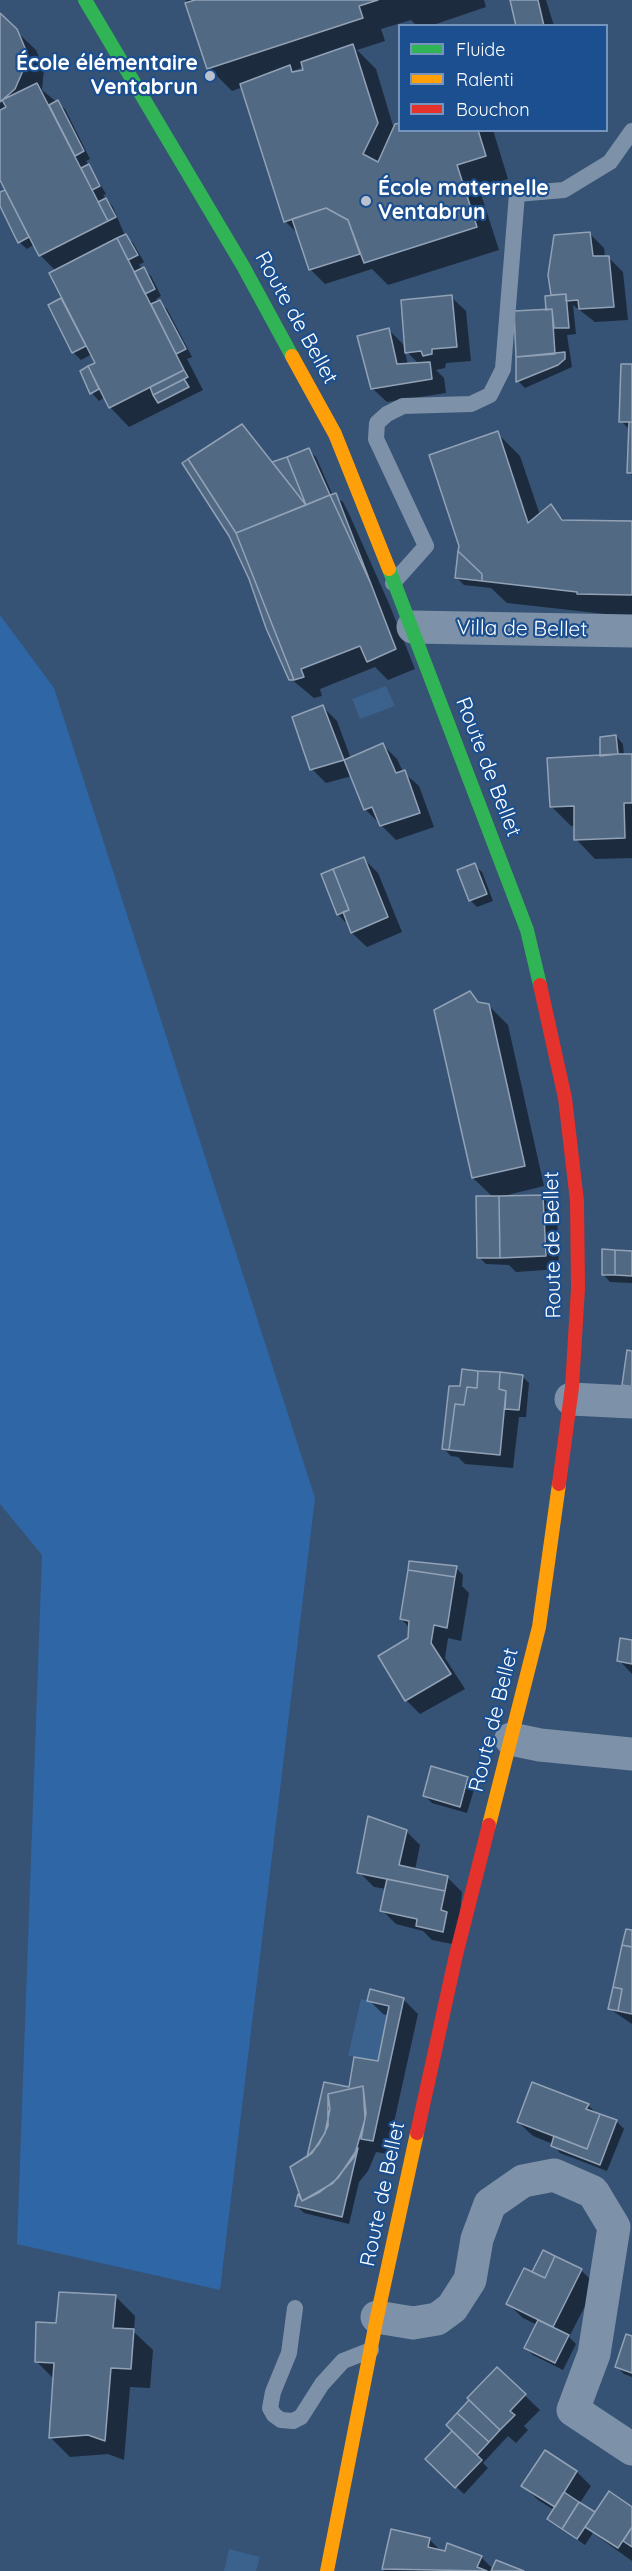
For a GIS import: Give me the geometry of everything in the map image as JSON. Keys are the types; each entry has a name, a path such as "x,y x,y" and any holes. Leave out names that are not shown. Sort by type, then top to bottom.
{"street":[{"name":"Route de Bellet","path":"85,0 243,266 335,434 393,583 413,627 527,930 565,1098 577,1201 578,1288 571,1399 538,1627 456,1955 377,2317 327,2571"},
{"name":"Villa de Bellet","path":"413,627 632,631"},
{"path":"571,1399 632,1402"},
{"path":"511,1739 540,1746 632,1754"},
{"path":"377,2317 413,2323 436,2319 452,2308 470,2280 477,2239 490,2204 523,2181 554,2175 593,2192 623,2229 594,2354 573,2410 632,2449"}],"lane":[{"path":"393,583 426,546 376,439 377,423 387,414 403,406 471,404 490,395 503,369 517,194 564,190 610,162 632,131"},
{"path":"295,2308 289,2353 273,2392 270,2408 281,2420 293,2421 301,2417 322,2384 343,2361 371,2350"}],"shaded area":[{"path":"0,615 54,688 315,1498 220,2290 17,2244 42,1555 0,1504"},
{"path":"386,686 395,706 360,719 352,699"},
{"path":"361,1999 389,2006 378,2061 348,2056"},
{"path":"229,2549 260,2557 256,2571 224,2571"}],"building":[{"path":"195,0 378,0 359,6 363,18 207,69 185,3"},
{"path":"510,0 538,0 544,24 516,24"},
{"path":"0,13 17,29 25,48 25,66 15,89 0,102"},
{"path":"353,44 378,123 363,154 378,162 395,124 398,123 398,132 479,132 486,156 457,165 477,227 364,263 348,220 326,208 284,222 240,84 290,65 292,72 303,70 301,62"},
{"path":"37,83 108,221 39,256 0,180 0,110 6,107 2,100"},
{"path":"58,100 84,151 75,156 49,105"},
{"path":"89,164 100,186 92,190 81,168"},
{"path":"5,190 29,237 18,243 0,206 0,192"},
{"path":"106,198 116,217 108,221 98,202"},
{"path":"326,208 348,220 360,254 309,270 292,219"},
{"path":"590,232 593,256 609,256 614,307 579,309 578,300 566,301 566,294 551,295 548,275 554,235"},
{"path":"126,234 138,255 128,260 117,238"},
{"path":"117,238 184,370 109,408 88,366 95,363 49,273"},
{"path":"144,267 155,289 145,294 134,272"},
{"path":"566,294 569,328 554,328 552,309 546,310 545,296"},
{"path":"452,295 457,347 432,349 432,354 423,356 421,351 405,353 401,300"},
{"path":"61,298 86,346 72,353 48,305"},
{"path":"160,300 186,349 176,354 151,304"},
{"path":"552,309 555,354 516,357 514,311"},
{"path":"389,328 397,364 430,362 432,379 371,389 357,336"},
{"path":"565,352 565,359 558,365 516,382 516,357"},
{"path":"621,364 632,364 632,422 619,422"},
{"path":"88,366 99,389 90,394 80,371"},
{"path":"184,370 188,377 153,395 150,387"},
{"path":"184,379 189,387 158,403 153,395"},
{"path":"629,422 632,422 632,473 627,473"},
{"path":"242,424 306,505 236,533 188,459"},
{"path":"498,431 528,523 551,504 562,520 632,521 632,595 577,594 577,592 482,581 482,574 458,551 459,546 429,455"},
{"path":"309,448 330,495 306,505 287,457"},
{"path":"287,457 306,505 272,462"},
{"path":"188,459 236,533 294,680 289,680 266,628 249,579 229,536 182,463"},
{"path":"336,493 371,584 330,495"},
{"path":"330,495 371,584 396,649 367,662 360,646 301,669 304,677 294,680 236,533"},
{"path":"458,551 482,574 482,581 455,578"},
{"path":"323,705 344,760 310,770 292,717"},
{"path":"616,735 618,754 600,756 600,737"},
{"path":"383,743 396,773 405,770 420,813 380,826 372,807 364,810 344,760"},
{"path":"632,754 632,803 624,803 625,838 574,840 574,806 550,807 547,758"},
{"path":"364,857 388,917 351,933 343,912 349,910 333,869"},
{"path":"475,863 487,894 469,901 457,870"},
{"path":"333,869 349,910 337,915 321,874"},
{"path":"470,991 478,1002 489,1004 525,1166 472,1178 434,1010"},
{"path":"543,1195 546,1256 500,1258 499,1196"},
{"path":"476,1196 499,1196 500,1258 477,1258"},
{"path":"602,1249 615,1250 615,1275 602,1275"},
{"path":"615,1250 632,1251 632,1276 615,1275"},
{"path":"627,1350 632,1351 632,1387 622,1385"},
{"path":"462,1369 478,1371 477,1388 467,1387 464,1405 455,1404 449,1450 442,1449 449,1386 460,1386"},
{"path":"478,1371 500,1372 499,1389 506,1391 500,1455 449,1450 455,1404 464,1405 467,1387 477,1388"},
{"path":"500,1372 523,1375 519,1410 505,1409 506,1391 499,1389"},
{"path":"409,1561 457,1566 455,1577 408,1570"},
{"path":"408,1570 455,1577 447,1628 434,1625 431,1643 451,1674 405,1701 378,1656 408,1638 409,1621 400,1619"},
{"path":"620,1638 632,1640 632,1664 617,1661"},
{"path":"431,1766 468,1777 460,1807 423,1796"},
{"path":"368,1816 407,1830 399,1865 448,1876 445,1891 357,1873"},
{"path":"387,1879 445,1891 441,1910 447,1912 443,1932 416,1926 417,1919 380,1911"},
{"path":"626,1929 632,1930 632,1947 622,1945"},
{"path":"622,1945 632,1947 632,2014 618,2011 622,1989 613,1987"},
{"path":"613,1987 622,1989 618,2011 608,2009"},
{"path":"370,1989 404,1998 373,2141 361,2139 366,2113 363,2086 328,2094 328,2126 319,2144 307,2157 324,2082 349,2087 354,2057 378,2061 389,2006 367,2001"},
{"path":"532,2082 589,2104 586,2109 600,2114 587,2149 517,2122"},
{"path":"363,2086 365,2119 354,2157 333,2183 302,2201 290,2167 312,2153 325,2133 330,2109 328,2094"},
{"path":"600,2114 617,2120 600,2165 551,2146 554,2136 587,2149"},
{"path":"358,2148 342,2217 295,2206 298,2194 302,2201 320,2192 338,2178"},
{"path":"543,2250 555,2256 545,2278 532,2272"},
{"path":"555,2256 582,2269 553,2327 506,2304 524,2268 545,2278"},
{"path":"59,2292 116,2295 113,2328 134,2329 131,2369 111,2368 105,2441 88,2435 49,2438 54,2363 35,2362 36,2322 56,2323"},
{"path":"538,2320 569,2335 555,2363 524,2348"},
{"path":"626,2334 632,2336 632,2373 615,2367"},
{"path":"497,2367 526,2394 510,2411 515,2415 500,2430 467,2398"},
{"path":"469,2400 500,2430 489,2442 457,2413"},
{"path":"457,2413 489,2442 477,2455 446,2425"},
{"path":"452,2431 482,2460 455,2488 425,2459"},
{"path":"545,2450 577,2471 555,2507 521,2486"},
{"path":"609,2491 632,2507 632,2527 618,2548 585,2527"},
{"path":"564,2492 579,2502 562,2529 547,2519"},
{"path":"579,2502 595,2512 577,2539 562,2529"},
{"path":"632,2527 632,2547 623,2541"},
{"path":"391,2529 430,2538 428,2547 445,2551 447,2543 482,2556 477,2567 487,2571 382,2569"},
{"path":"496,2560 524,2571 491,2571"}],"traffic: fast":[{"path":"85,0 243,266 292,356"},
{"path":"389,569 527,930 540,985"}],"traffic: slow":[{"path":"292,356 335,434 389,569"},
{"path":"489,1825 539,1627 559,1484"},
{"path":"327,2571 377,2317 417,2133"}],"traffic: jam":[{"path":"540,985 565,1098 577,1201 578,1288 572,1387 559,1484"},
{"path":"417,2133 456,1955 489,1825"}],"place":[{"name":"École élémentaire Ventabrun","path":"210,76"},
{"name":"École maternelle Ventabrun","path":"366,201"}]}
